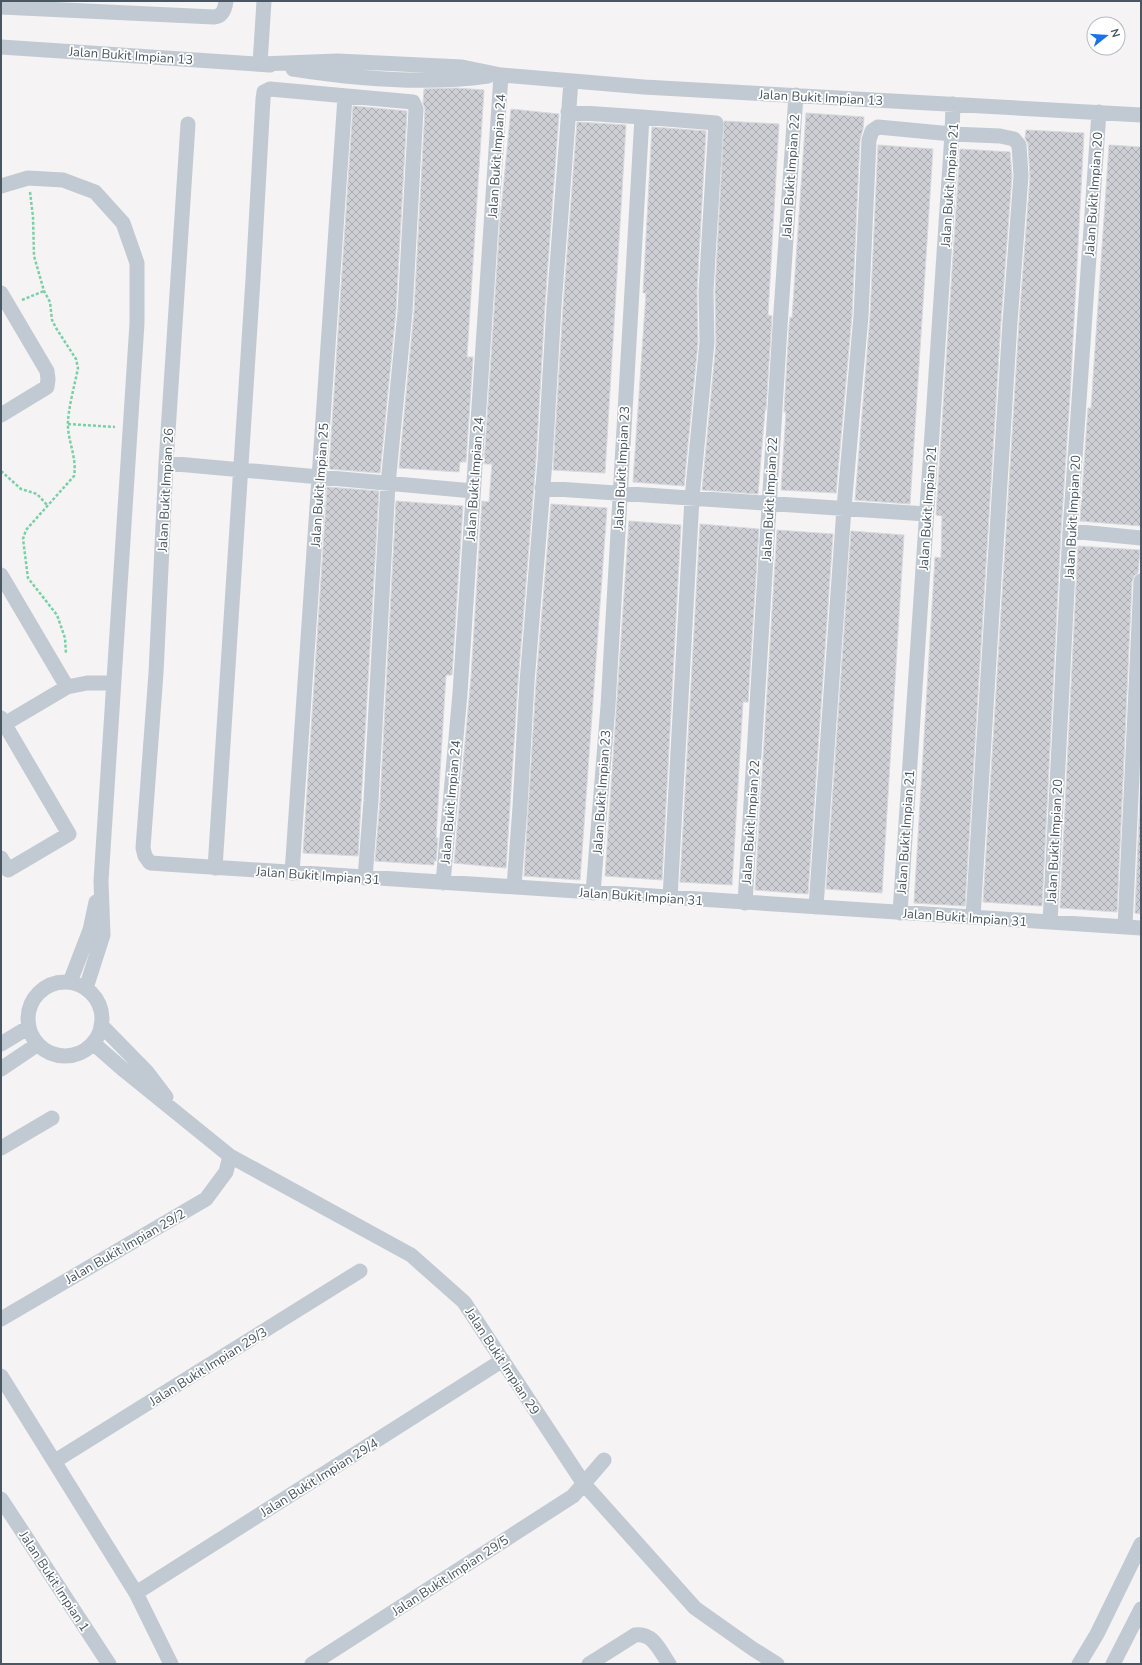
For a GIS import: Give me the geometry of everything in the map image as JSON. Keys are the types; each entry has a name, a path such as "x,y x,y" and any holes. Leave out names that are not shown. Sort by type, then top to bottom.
{"street":[{"path":"1,7 214,17 219,16 223,12 226,7 226,1"},
{"path":"260,64 264,1"},
{"name":"Jalan Bukit Impian 13","path":"1,47 260,64 338,61 462,67 501,74 644,87 1141,115"},
{"name":"Jalan Bukit Impian 24","path":"443,883 460,693 501,74"},
{"path":"514,888 527,682 571,81"},
{"path":"215,868 264,92 270,89 413,102 417,113 405,312 388,484 371,801 365,878"},
{"name":"Jalan Bukit Impian 22","path":"745,903 769,503 796,95"},
{"name":"Jalan Bukit Impian 25","path":"292,873 346,97"},
{"name":"Jalan Bukit Impian 21","path":"900,913 953,104"},
{"path":"568,112 716,123 706,291 706,342 692,498 670,898"},
{"name":"Jalan Bukit Impian 20","path":"1050,922 1070,531 1099,112"},
{"name":"Jalan Bukit Impian 23","path":"593,893 608,706 642,118"},
{"name":"Jalan Bukit Impian 26","path":"145,856 143,848 156,672 166,462 188,124"},
{"path":"816,907 844,508 861,316 869,140 872,130 878,127 952,134 1000,136 1014,139 1019,145 1021,176 1010,322 973,917"},
{"path":"1,186 28,178 63,180 95,192 123,223 137,263 137,323 101,881 103,935 86,988"},
{"path":"1,293 46,372 48,379 47,387 1,415"},
{"path":"166,462 241,471 473,491"},
{"path":"542,488 926,514"},
{"path":"1070,531 1141,538"},
{"path":"1,575 67,687"},
{"path":"1125,927 1141,581"},
{"path":"4,864 69,834 2,723 67,687 87,683 113,683"},
{"name":"Jalan Bukit Impian 31","path":"145,856 150,863 215,868 1141,928"},
{"path":"70,982 90,930 101,881"},
{"path":"58,982 70,982 86,988 97,1000 101,1012 101,1025 97,1038 84,1051 72,1055 60,1056 48,1052 38,1044 32,1036 29,1027 28,1015 31,1003 47,986 58,982"},
{"name":"Jalan Bukit Impian 29","path":"101,1025 147,1072 180,1116"},
{"path":"1,1044 29,1027"},
{"name":"Jalan Bukit Impian 29","path":"93,1043 230,1156 411,1255 464,1302 584,1484 696,1608 753,1649 777,1664"},
{"path":"1,1069 38,1044"},
{"path":"1,1148 52,1118"},
{"name":"Jalan Bukit Impian 29/2","path":"1,1319 206,1200 226,1172 230,1156"},
{"name":"Jalan Bukit Impian 29/3","path":"55,1461 360,1271"},
{"name":"Jalan Bukit Impian 29/4","path":"136,1593 503,1360"},
{"path":"1,1376 136,1593 171,1664"},
{"name":"Jalan Bukit Impian 29/5","path":"312,1664 573,1496 604,1460"},
{"name":"Jalan Bukit Impian 1","path":"1,1499 109,1664"},
{"path":"1079,1664 1097,1634 1141,1544"},
{"path":"1114,1664 1141,1609"},
{"path":"589,1664 635,1635 642,1633 650,1636 669,1664"}],"path":[{"path":"28,178 33,217 34,256 44,291 50,302 52,320 73,355 78,368 68,424 69,436 76,466 74,476 26,530 23,539 28,578 57,615 62,625 65,638 66,659"},
{"path":"9,307 27,297 44,291"},
{"path":"68,424 130,428"},
{"path":"1,471 21,489 37,494 48,506"}],"building":[{"path":"456,88 484,90 467,357 473,357 466,462 460,462 459,472 399,468 414,312 425,109 423,103 424,89"},
{"path":"353,106 407,111 396,311 380,473 329,469"},
{"path":"511,109 559,114 545,305 536,460 518,682 506,868 454,863 471,677 482,501 489,502 492,464 484,464 500,220"},
{"path":"806,113 864,117 860,140 852,315 836,493 781,490 789,327 790,317 792,318"},
{"path":"724,121 779,124 768,315 772,316 766,410 758,494 702,490 716,343 715,291"},
{"path":"577,122 626,125 605,473 553,470 563,307"},
{"path":"652,127 706,131 697,291 698,342 684,486 633,482 646,293 643,293"},
{"path":"1026,130 1084,133 1061,531 1042,906 983,902 1019,323 1030,177 1028,144 1025,138"},
{"path":"878,145 933,149 910,504 855,500 870,317"},
{"path":"1109,145 1141,147 1141,526 1080,521 1088,408 1091,408"},
{"path":"960,149 1010,152 1012,176 1001,321 965,906 914,903 935,557 941,558 942,516 936,515"},
{"path":"327,487 379,491 358,856 303,853"},
{"path":"396,501 463,506 452,675 446,675 436,838 438,838 436,861 434,861 434,865 375,861 380,802"},
{"path":"551,504 607,508 580,880 524,876 536,683"},
{"path":"629,521 681,525 662,880 605,876"},
{"path":"700,524 759,529 748,702 743,702 732,885 680,882"},
{"path":"777,530 833,534 808,894 755,890"},
{"path":"851,531 904,535 882,893 826,889"},
{"path":"1078,546 1140,550 1138,573 1134,576 1132,581 1117,912 1060,908"},
{"path":"1141,776 1141,914 1135,913"}]}
